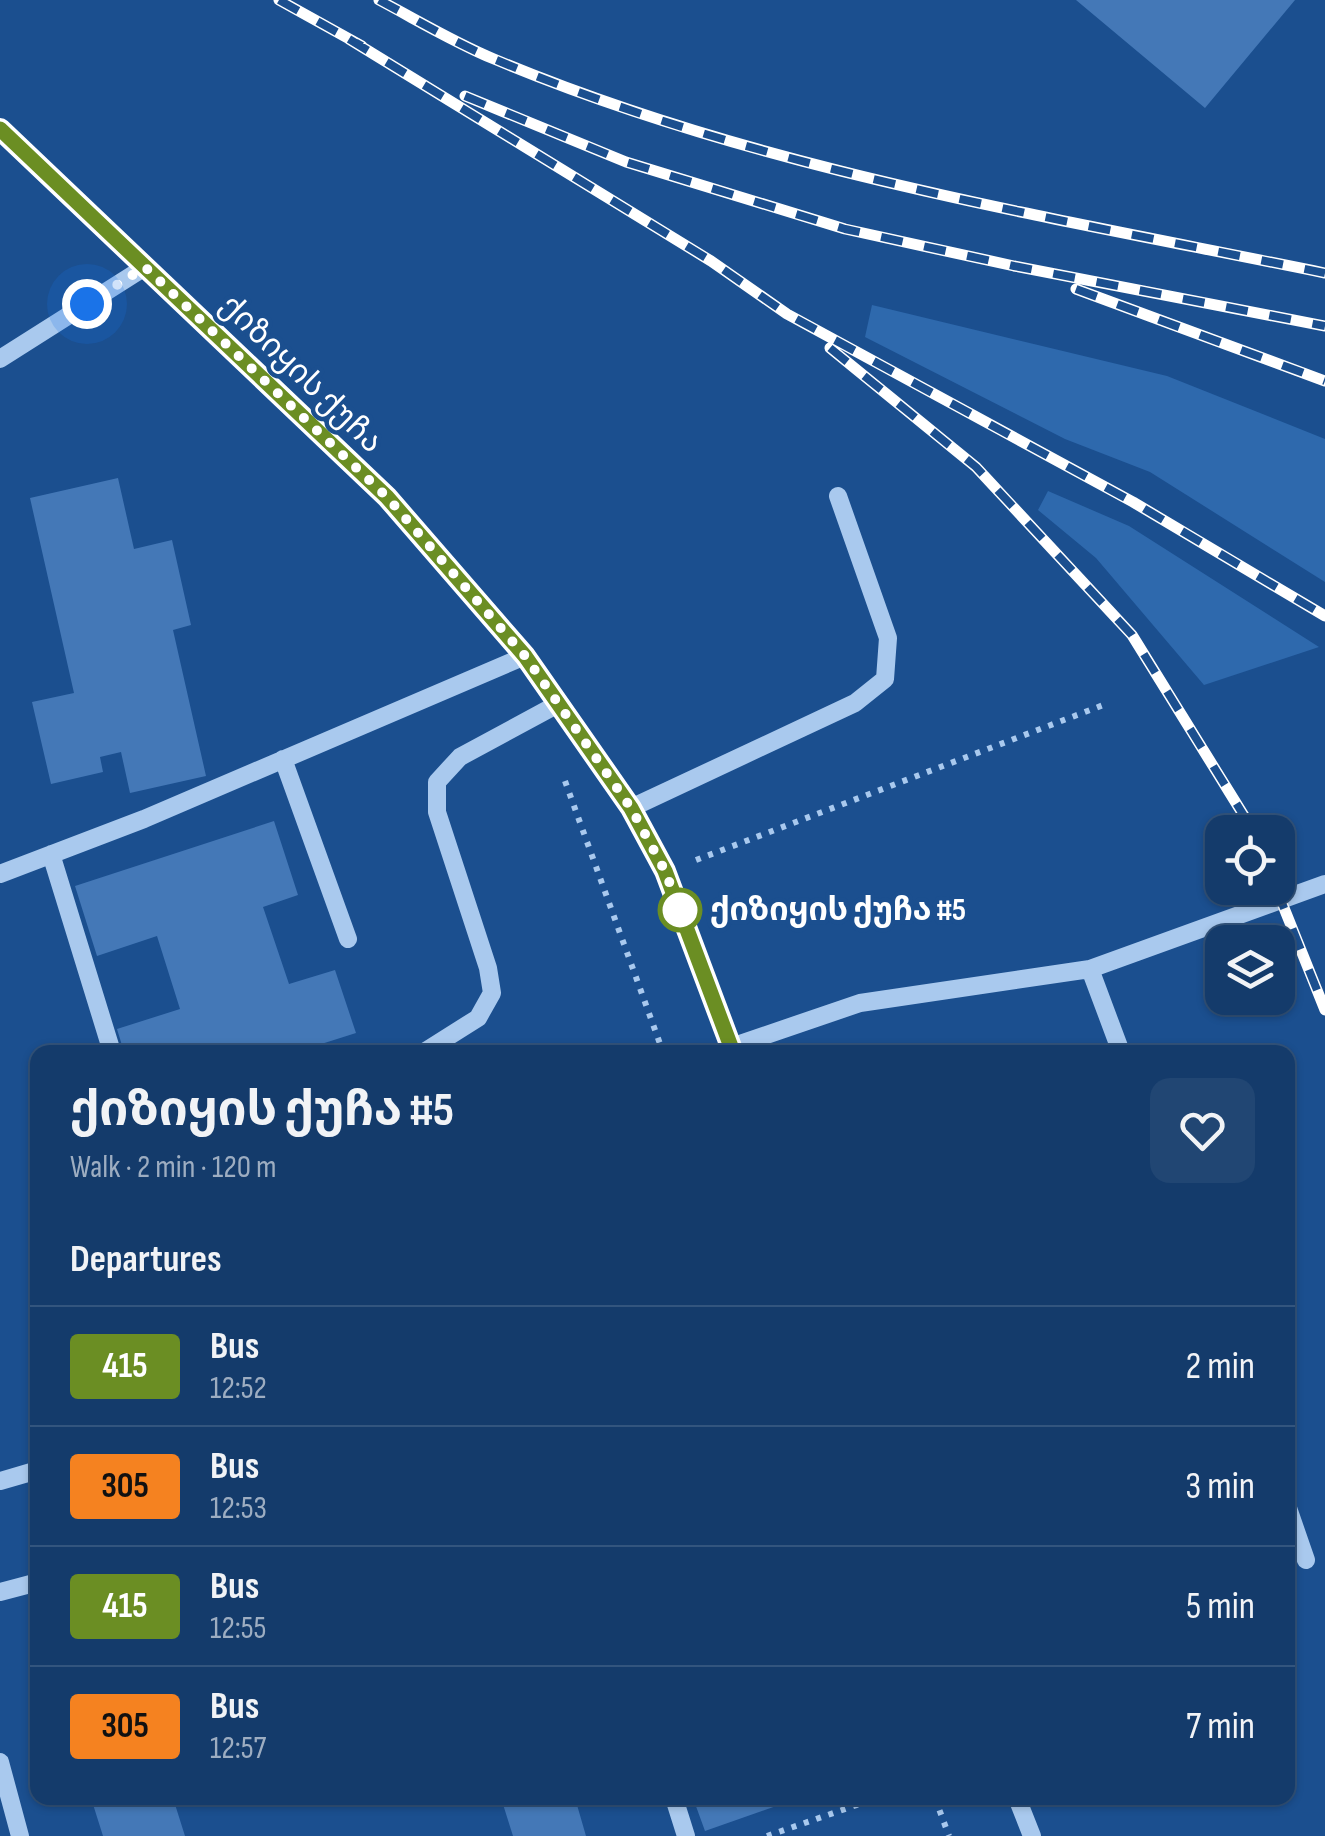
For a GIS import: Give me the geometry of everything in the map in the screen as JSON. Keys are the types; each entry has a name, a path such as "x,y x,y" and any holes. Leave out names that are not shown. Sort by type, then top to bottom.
{"street":[{"name":"ქიზიყის ქუჩა","path":"0,129 387,497 525,656 631,808 665,871 730,1045"},
{"path":"0,359 145,267"},
{"path":"631,808 855,703 884,679 888,638 838,496"},
{"path":"0,874 144,819 525,656"},
{"path":"435,1045 478,1018 492,993 488,968 437,812 437,782 460,757 558,704"},
{"path":"283,759 348,939"},
{"path":"51,854 110,1045"},
{"path":"745,1045 860,1002 1090,970 1325,884"},
{"path":"1090,970 1118,1045"},
{"path":"0,1480 30,1472"},
{"path":"1295,1528 1306,1560"},
{"path":"0,1592 30,1584"},
{"path":"0,1762 20,1836"},
{"path":"676,1805 686,1836"},
{"path":"1021,1805 1032,1836"}],"path":[{"path":"665,871 1106,704"},
{"path":"560,768 660,1045"},
{"path":"767,1836 857,1805"},
{"path":"937,1805 949,1836"}],"shaded area":[{"path":"872,305 1167,376 1325,439 1325,582 1150,472 1065,439 865,337"},
{"path":"1048,491 1129,526 1319,647 1204,685 1096,558 1038,510"}],"building":[{"path":"1076,0 1295,0 1205,108"},
{"path":"118,478 134,549 172,540 191,625 173,630 206,776 130,793 121,752 100,757 103,772 51,784 32,702 74,693 30,498"},
{"path":"274,821 298,895 263,907 289,984 335,970 356,1033 318,1045 122,1045 117,1029 180,1009 157,936 97,956 75,886"},
{"path":"93,1805 175,1805 185,1836 103,1836"},
{"path":"503,1805 577,1805 586,1836 513,1836"},
{"path":"696,1805 779,1805 705,1831"}],"railway":[{"path":"279,0 362,46"},
{"path":"379,0 494,59 594,98 696,131 1009,210 1325,273"},
{"path":"349,39 711,261 787,314 1133,502 1325,616"},
{"path":"465,96 626,162 845,229 1325,326"},
{"path":"1076,289 1325,381"},
{"path":"830,348 976,467 1132,635 1243,815"},
{"path":"1283,905 1325,1010"}],"bus line":[{"name":"415","path":"0,129 387,497 525,656 631,808 665,871 730,1045"}],"place":[{"name":"ქიზიყის ქუჩა #5","path":"680,910"}],"route":[{"path":"87,304 145,267 387,497 525,656 631,808 665,871 680,910"}]}
